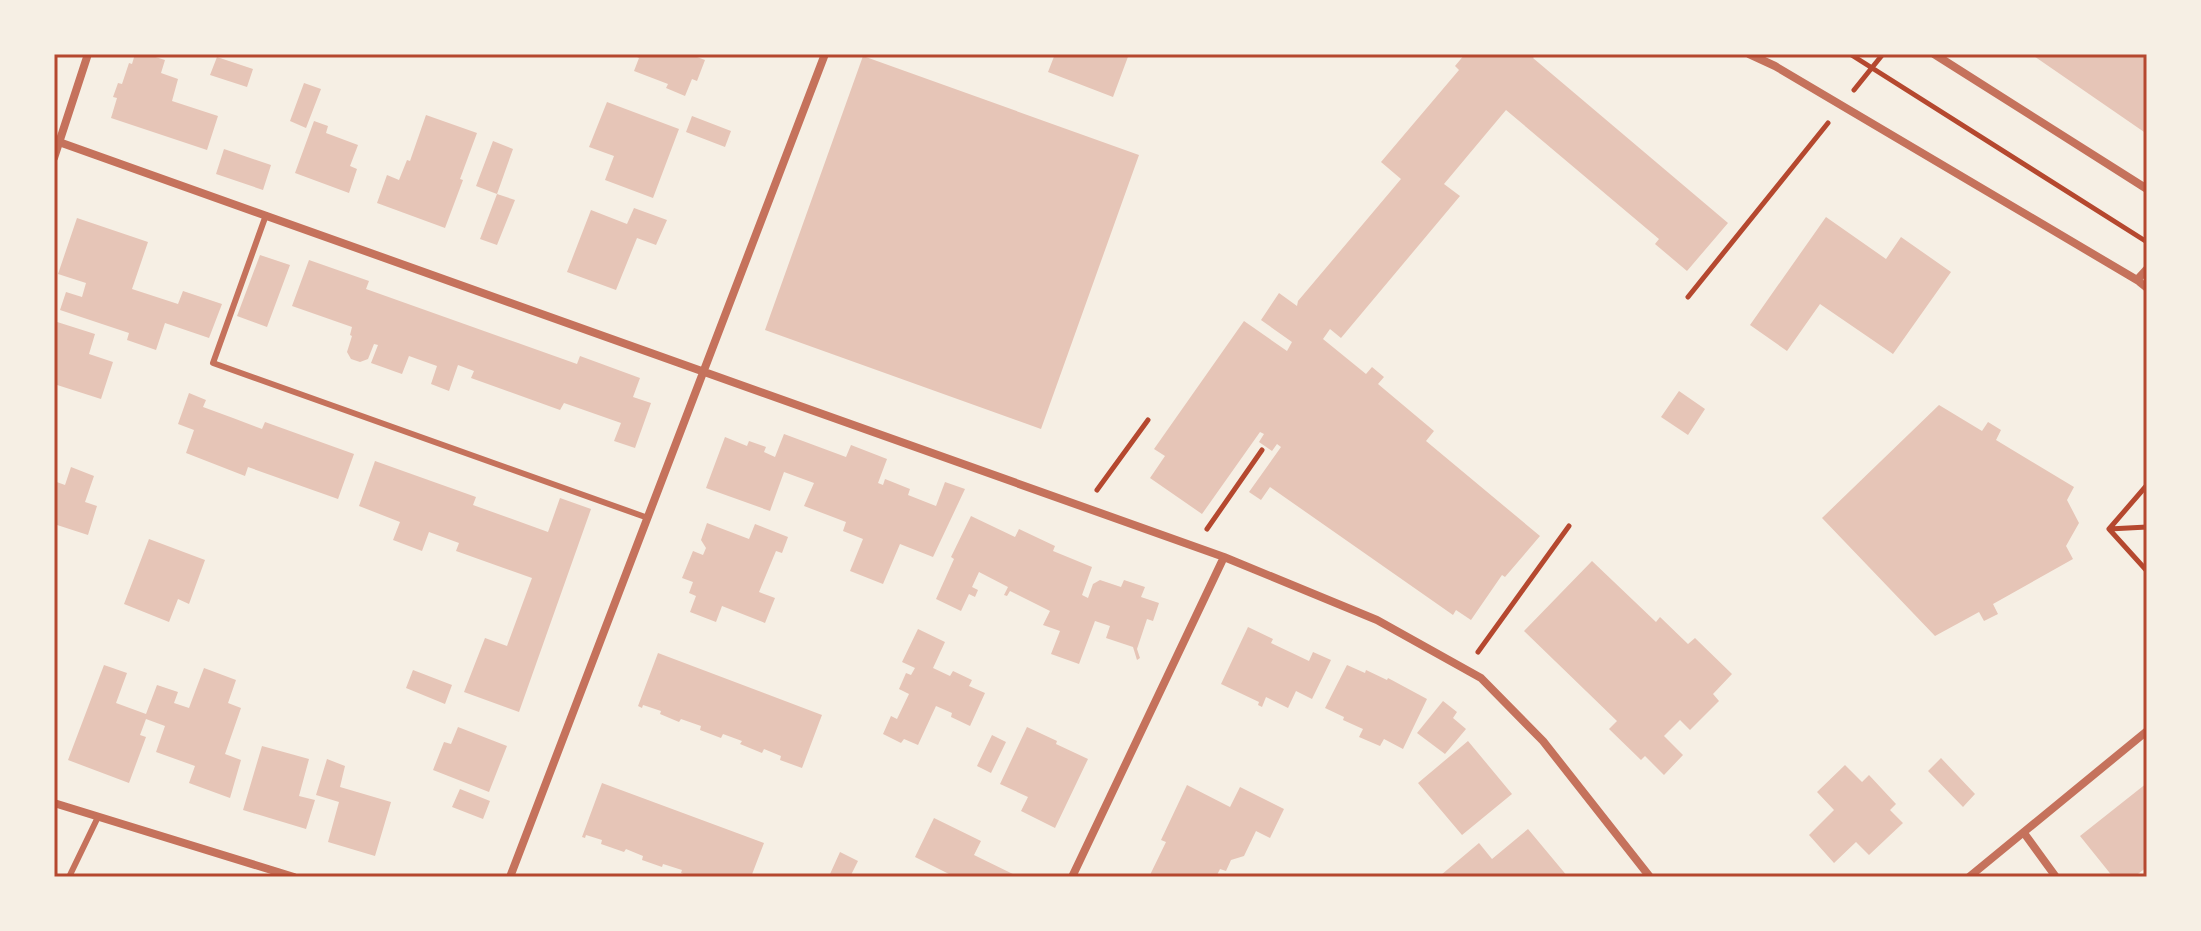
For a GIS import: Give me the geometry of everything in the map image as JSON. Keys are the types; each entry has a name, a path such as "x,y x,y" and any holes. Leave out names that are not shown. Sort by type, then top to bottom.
{"street":[{"path":"54,158 88,54"},
{"path":"510,877 825,54"},
{"path":"1749,54 1842,105 2147,288"},
{"path":"1934,54 2147,189"},
{"path":"59,142 1195,546 1377,620 1481,678 1543,741 1650,877"},
{"path":"2137,280 2147,269"},
{"path":"1072,877 1224,557"},
{"path":"1969,877 2147,731"},
{"path":"54,803 294,877"},
{"path":"2024,833 2056,877"}],"lane":[{"path":"266,215 213,363 648,518"},
{"path":"69,877 98,817"}],"path":[{"path":"1850,54 2147,242"},
{"path":"1688,297 1883,54"},
{"path":"1085,507 1148,420"},
{"path":"1195,546 1262,450"},
{"path":"2109,529 2147,485"},
{"path":"1466,669 1569,526"},
{"path":"2109,529 2147,527"},
{"path":"2109,529 2147,571"}],"building":[{"path":"135,54 165,60 161,73 178,79 172,101 218,116 207,150 111,118 118,83 122,84"},
{"path":"631,54 699,54 697,57 705,60 697,81 692,79 685,96 666,88 668,84 634,71 639,58"},
{"path":"1055,54 1129,54 1113,97 1048,72"},
{"path":"1465,54 1536,54 1533,58 1728,223 1687,271 1655,244 1659,239 1506,110 1444,184 1460,196 1341,338 1330,329 1323,339 1366,374 1372,367 1384,377 1378,384 1434,431 1426,441 1540,536 1505,577 1502,575 1471,620 1456,610 1453,615 1270,487 1261,500 1249,492 1281,447 1277,444 1272,451 1259,442 1264,434 1260,432 1202,514 1150,478 1165,456 1154,449 1244,321 1287,351 1292,342 1261,320 1279,293 1297,306 1401,179 1381,162 1459,70 1455,66"},
{"path":"2031,54 2139,54 2147,59 2147,134"},
{"path":"863,56 1139,155 1041,429 765,330"},
{"path":"217,57 253,69 247,87 210,75"},
{"path":"304,83 321,89 306,128 290,121"},
{"path":"607,102 679,129 653,198 605,180 614,156 589,147"},
{"path":"426,115 477,133 445,228 377,203 387,175 399,180 407,160 410,161"},
{"path":"692,116 731,131 725,147 686,132"},
{"path":"314,121 328,126 326,133 358,145 350,166 357,169 349,193 295,173"},
{"path":"493,141 513,149 497,194 476,186"},
{"path":"224,149 271,165 263,190 216,174"},
{"path":"497,194 515,200 497,245 480,239"},
{"path":"634,208 667,220 656,245 637,238 616,290 567,272 591,210 627,224"},
{"path":"1826,217 1886,259 1901,237 1951,272 1893,354 1820,304 1787,351 1750,325"},
{"path":"77,218 148,242 132,289 178,304 183,291 222,304 209,338 165,323 156,350 127,340 129,333 60,310 66,292 82,297 86,283 58,274"},
{"path":"260,255 290,265 267,327 237,316"},
{"path":"309,260 369,281 366,289 577,364 580,356 640,378 633,397 651,403 635,448 614,441 621,423 564,403 560,410 471,378 474,371 458,365 449,391 431,384 437,366 409,356 402,374 371,363 378,345 374,344 368,359 360,362 351,359 347,352 352,327 292,306"},
{"path":"54,321 95,334 89,354 113,362 101,399 54,384"},
{"path":"1679,391 1705,409 1688,435 1661,417"},
{"path":"189,393 206,400 203,407 262,429 265,422 354,454 338,499 248,467 245,476 186,453 194,430 178,424"},
{"path":"1939,405 1982,431 1988,422 2001,430 1996,440 2074,487 2067,500 2079,523 2066,546 2073,559 1993,604 1998,614 1984,621 1979,612 1935,636 1822,518"},
{"path":"784,434 846,457 851,445 887,459 878,483 883,485 885,479 910,489 908,495 936,506 945,482 965,489 933,557 900,544 883,584 850,571 863,539 843,531 846,522 804,506 814,483 784,472 770,511 706,488 725,437 747,446 749,441 766,447 764,452 775,457"},
{"path":"375,461 476,497 473,505 548,532 560,498 591,509 519,712 464,692 485,638 507,646 532,578 456,551 459,543 429,532 422,551 393,540 400,522 359,506"},
{"path":"71,467 94,476 85,502 97,506 88,535 54,524 54,481 65,485"},
{"path":"971,516 1015,537 1019,529 1055,546 1053,551 1092,567 1082,595 1088,598 1093,584 1100,580 1121,587 1124,580 1145,587 1141,597 1159,603 1153,621 1147,619 1137,649 1140,658 1137,660 1133,647 1106,638 1110,626 1095,621 1079,664 1051,654 1060,631 1043,625 1050,611 1010,591 1007,596 1004,595 1008,587 979,572 972,587 978,590 975,597 969,594 961,611 936,599 954,559 951,557"},
{"path":"707,523 749,539 755,524 788,537 782,553 776,551 759,592 775,598 765,623 722,606 716,622 690,612 696,596 689,593 693,582 682,578 693,551 703,555 706,548 701,540"},
{"path":"149,539 205,560 189,604 178,599 169,622 124,604"},
{"path":"1592,561 1656,622 1660,617 1688,644 1695,638 1732,674 1713,694 1719,701 1690,730 1680,720 1664,736 1683,755 1664,775 1645,756 1641,760 1609,729 1617,721 1524,631"},
{"path":"1248,627 1273,639 1271,643 1309,661 1313,652 1331,660 1312,699 1296,691 1288,708 1266,697 1262,707 1258,705 1259,702 1221,684"},
{"path":"918,629 945,642 933,668 950,676 953,671 972,680 969,686 985,693 970,726 936,706 918,745 904,739 901,743 883,734 891,716 897,719 909,694 899,689 906,673 911,675 915,668 902,662"},
{"path":"658,653 822,715 802,768 780,760 781,756 764,749 762,753 740,744 742,741 723,734 721,738 700,730 701,726 681,719 679,722 660,714 661,711 638,706"},
{"path":"104,665 127,673 116,703 146,714 157,685 178,692 174,703 189,708 204,668 236,680 228,703 241,708 225,754 241,760 230,798 189,783 195,766 156,752 165,726 146,719 140,735 146,737 129,783 68,760"},
{"path":"1347,665 1388,678 1427,699 1403,749 1384,739 1380,746 1359,737 1363,729 1325,708"},
{"path":"413,670 452,685 445,704 406,688"},
{"path":"1443,701 1457,712 1453,718 1466,729 1445,754 1417,733"},
{"path":"458,727 507,746 489,792 433,770 444,742 451,744"},
{"path":"1027,727 1088,759 1055,828 1021,811 1028,797 1000,784"},
{"path":"992,735 1006,742 991,773 977,766"},
{"path":"1468,741 1512,794 1462,835 1418,783"},
{"path":"262,746 309,759 299,796 315,800 306,829 243,810"},
{"path":"1941,758 1975,794 1963,807 1928,771"},
{"path":"327,759 345,766 340,787 391,802 375,856 328,842 339,802 316,795"},
{"path":"1845,765 1862,782 1869,775 1896,804 1890,810 1903,823 1869,855 1856,842 1834,863 1809,835 1834,810 1817,792"},
{"path":"602,783 764,843 751,877 691,877 681,873 682,870 642,860 643,856 626,849 624,852 601,844 602,840 586,835 582,837"},
{"path":"2147,783 2147,867 2134,877 2113,877 2080,836"},
{"path":"1187,785 1230,807 1240,787 1284,809 1270,838 1256,831 1244,856 1231,860 1226,871 1220,869 1216,877 1149,877 1166,842 1161,840"},
{"path":"460,789 490,801 483,819 452,807"},
{"path":"934,818 981,841 974,855 1019,877 955,877 915,857"},
{"path":"1528,829 1568,877 1442,877 1479,843 1492,859"},
{"path":"840,852 858,861 850,877 830,874"}]}
